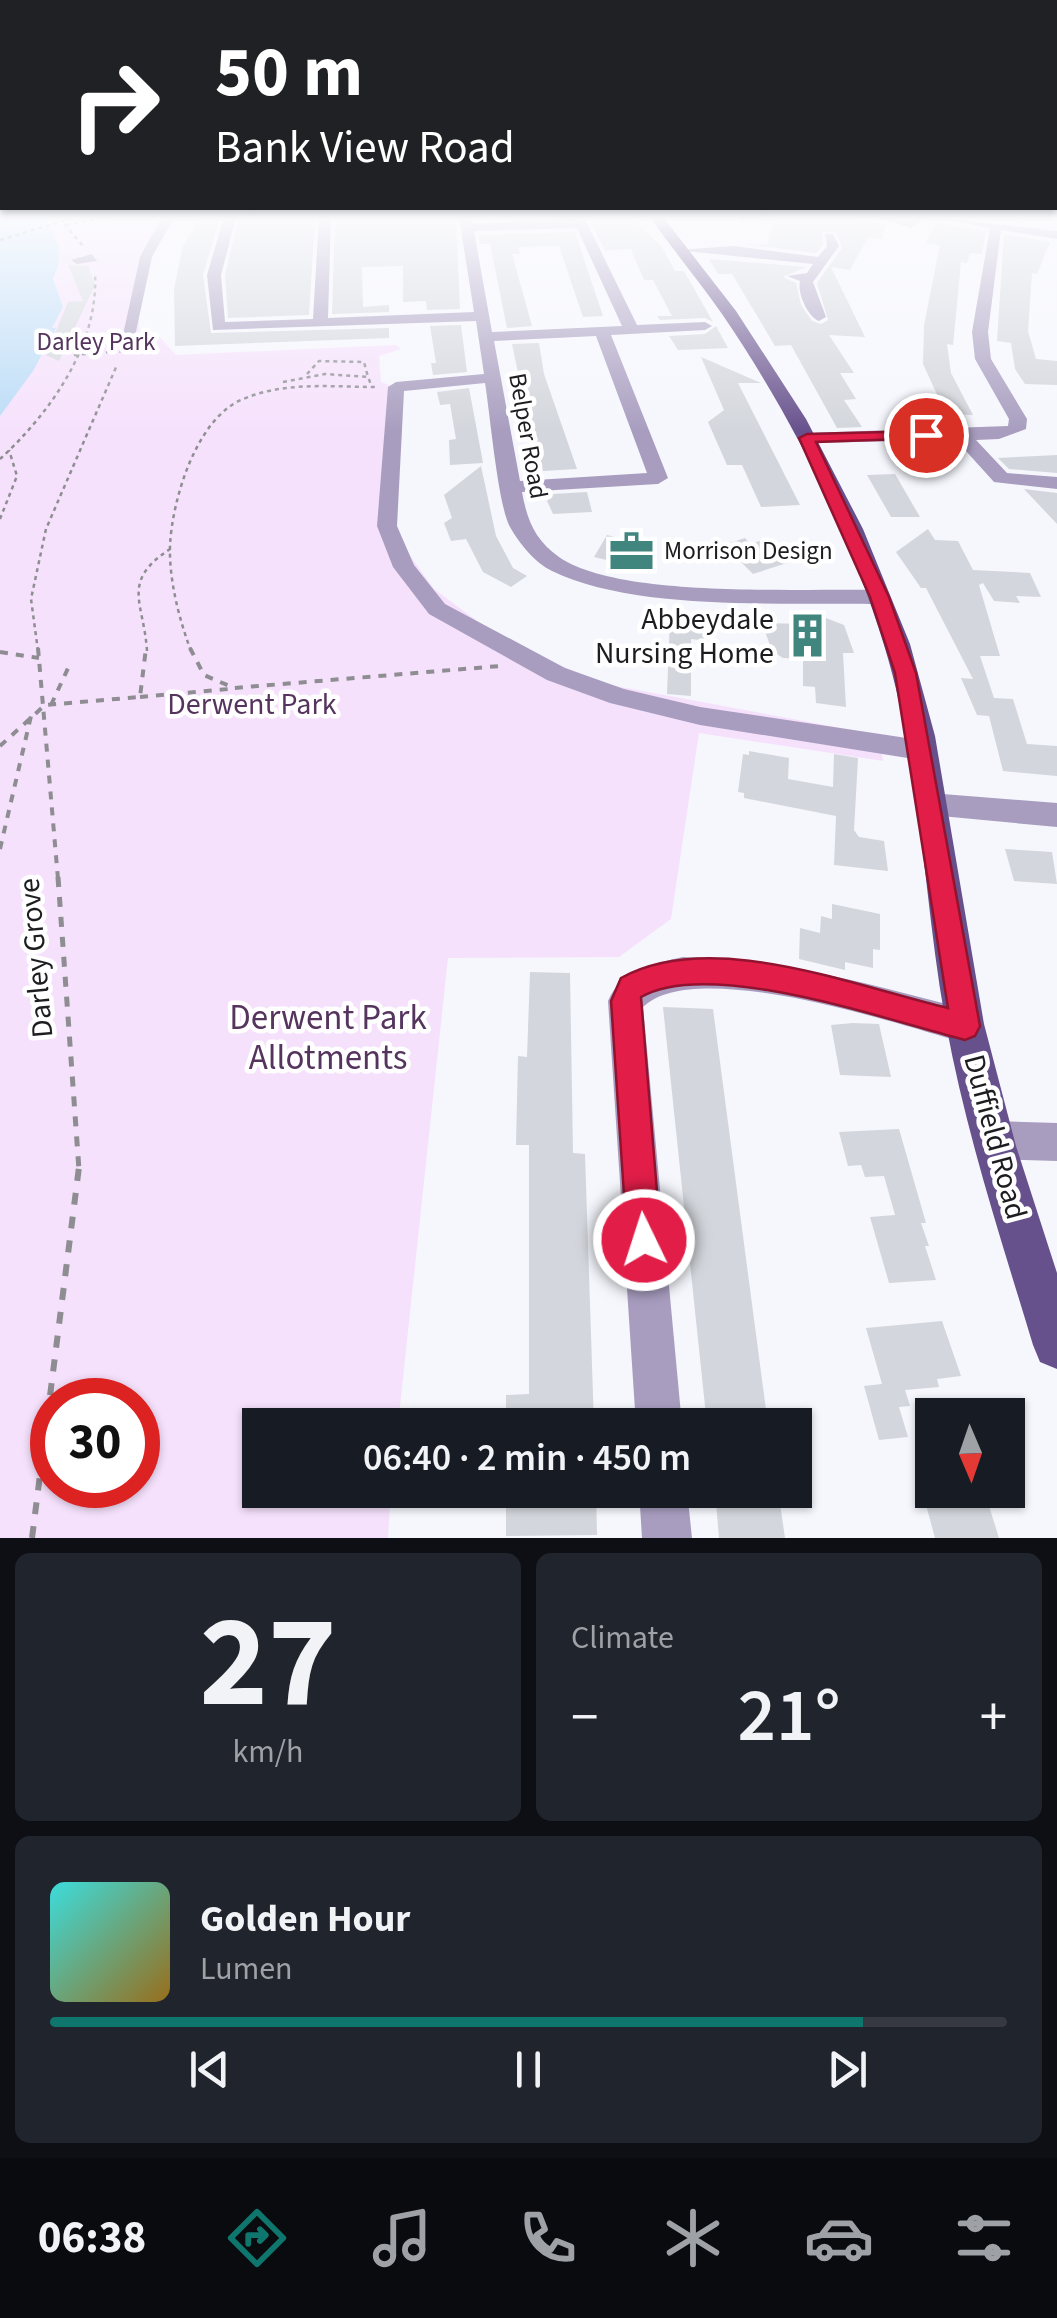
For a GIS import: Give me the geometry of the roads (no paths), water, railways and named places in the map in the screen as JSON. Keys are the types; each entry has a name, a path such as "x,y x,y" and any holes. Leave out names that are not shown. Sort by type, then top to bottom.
{"main road":[{"name":"Duffield Road","path":"712,289 739,324 807,438 879,597 906,673 965,1026 994,1140 1057,1345"}],"street":[{"path":"121,346 137,289"},
{"path":"215,289 218,327 320,323 602,332 705,326"},
{"path":"320,323 322,289"},
{"name":"Belper Road","path":"478,289 490,378 518,524 559,566 647,587 879,597"},
{"path":"611,289 630,330"},
{"path":"805,289 819,317"},
{"path":"807,438 1005,433 1018,427 983,359 980,332 986,289"},
{"path":"512,487 658,478 602,332"},
{"path":"490,378 384,387 387,526 393,546 437,609 583,686 700,716 920,750"},
{"path":"960,434 988,469 1008,485 1057,483"},
{"path":"930,804 1057,815"},
{"path":"658,1408 625,1001 631,988 644,980 738,970 965,1026"},
{"path":"994,1140 1057,1142"},
{"path":"665,1508 667,1538"}],"water":[{"path":"0,289 56,289 63,307 52,328 56,328 33,371 0,416"}],"place":[{"name":"Morrison Design","path":"631,551"},
{"name":"Abbeydale Nursing Home","path":"807,636"}],"park label":[{"name":"Darley Park","path":"96,342"},
{"name":"Derwent Park","path":"252,704"},
{"name":"Derwent Park Allotments","path":"328,1038"}]}
